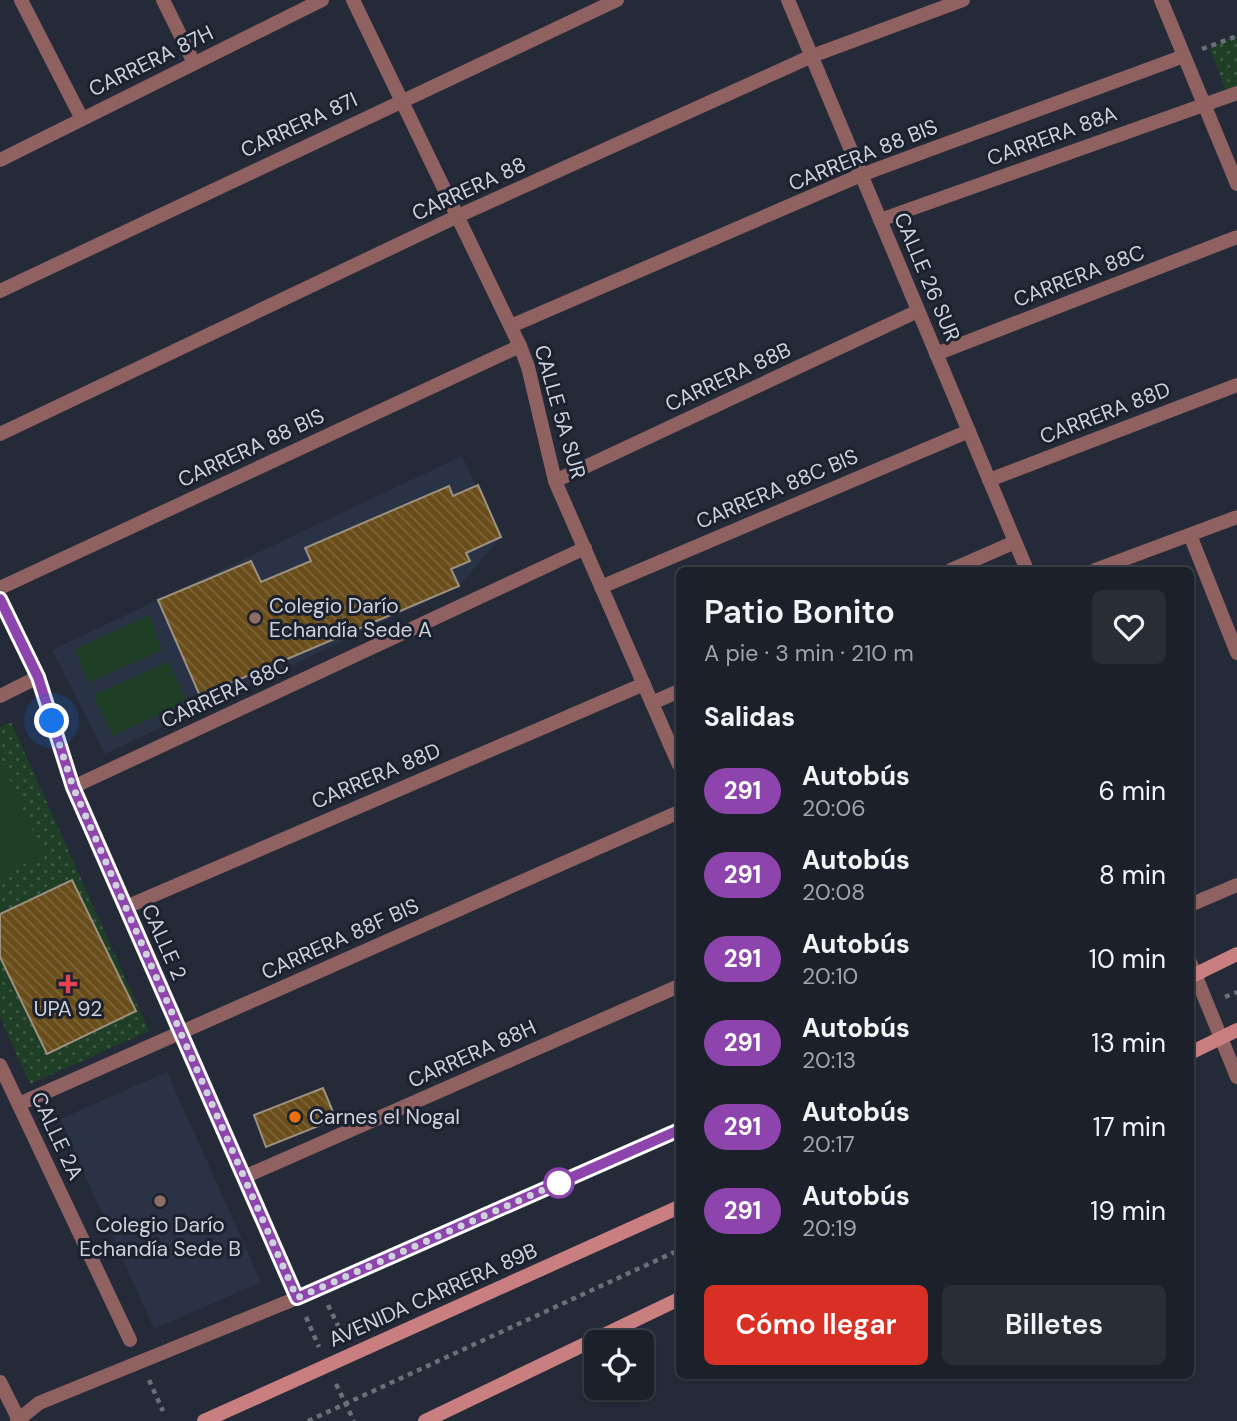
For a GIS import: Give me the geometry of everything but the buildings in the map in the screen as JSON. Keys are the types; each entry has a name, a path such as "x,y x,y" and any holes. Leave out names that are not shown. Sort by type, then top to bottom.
{"main road":[{"path":"1194,970 1237,954"},
{"path":"1194,1051 1237,1030"},
{"name":"AVENIDA CARRERA 89B","path":"204,1421 676,1208"},
{"path":"425,1421 676,1300"}],"street":[{"path":"21,0 82,119"},
{"path":"163,0 194,63"},
{"name":"CARRERA 87H","path":"0,159 321,0"},
{"name":"CALLE 5A SUR","path":"353,0 520,346 528,367 555,481 676,758"},
{"name":"CARRERA 87I","path":"0,291 617,0"},
{"name":"CALLE 26 SUR","path":"788,0 1026,567"},
{"name":"CARRERA 88","path":"0,434 457,216 812,56 962,0"},
{"path":"1161,0 1237,184"},
{"name":"CARRERA 88 BIS","path":"510,326 862,176 1184,56"},
{"name":"CARRERA 88A","path":"880,220 1237,93"},
{"name":"CARRERA 88C","path":"936,354 1237,237"},
{"name":"CARRERA 88B","path":"555,481 918,311"},
{"name":"CARRERA 88 BIS","path":"0,587 520,346"},
{"name":"CARRERA 88D","path":"989,480 1237,385"},
{"name":"CARRERA 88C BIS","path":"601,587 969,431"},
{"path":"1104,567 1237,517"},
{"path":"1190,535 1237,653"},
{"path":"958,567 1015,542"},
{"name":"CARRERA 88C","path":"73,787 585,548"},
{"name":"CALLE 2","path":"0,599 38,677 73,787 297,1298"},
{"path":"0,696 38,677"},
{"name":"CARRERA 88D","path":"126,907 644,684"},
{"path":"652,703 676,692"},
{"name":"CARRERA 88F BIS","path":"19,1104 676,813"},
{"path":"1194,903 1237,885"},
{"path":"1194,976 1237,1077"},
{"name":"CARRERA 88H","path":"244,1177 676,987"},
{"name":"CALLE 2A","path":"0,1065 130,1340"},
{"path":"0,1382 18,1420 39,1403 321,1288 676,1131"}],"path":[{"path":"1184,56 1237,36"},
{"path":"308,1421 676,1251"},
{"path":"321,1288 352,1354"},
{"path":"141,1362 163,1411"}],"shaded area":[{"name":"Colegio Darío Echandía Sede A","path":"462,456 501,537 459,586 105,754 52,650"},
{"name":"Colegio Darío Echandía Sede B","path":"167,1072 261,1282 154,1329 60,1119"}],"green space":[{"path":"1237,36 1237,93 1228,96 1209,47"},
{"path":"150,615 162,650 88,683 75,649"},
{"path":"168,662 187,701 113,736 93,695"},
{"path":"11,722 149,1031 30,1084 0,1017 0,727"},
{"path":"0,758 43,854 0,877"}],"bus line":[{"name":"291","path":"0,599 38,677 73,787 297,1298 676,1131"}],"place":[{"name":"Colegio Darío Echandía Sede A","path":"255,618"},
{"name":"UPA 92","path":"68,984"},
{"name":"Carnes el Nogal","path":"295,1117"},
{"name":"Colegio Darío Echandía Sede B","path":"160,1201"}],"route":[{"path":"52,721 73,787 297,1298 559,1183"}]}
